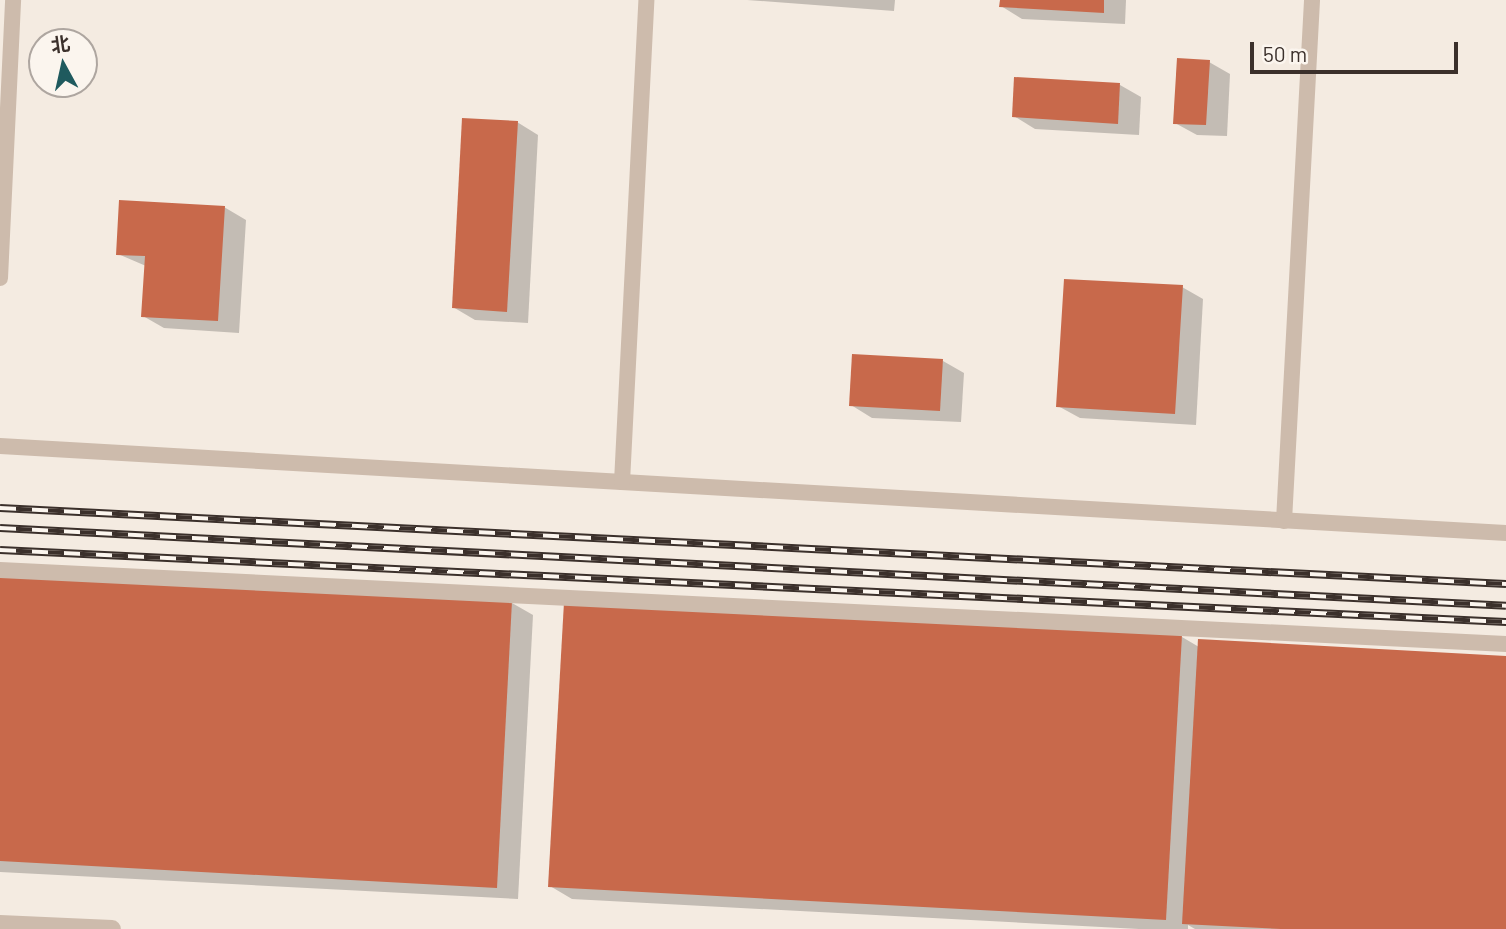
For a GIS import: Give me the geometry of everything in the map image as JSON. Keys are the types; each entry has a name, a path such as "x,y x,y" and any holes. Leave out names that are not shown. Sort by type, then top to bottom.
{"street":[{"path":"0,923 112,929"}],"lane":[{"path":"0,278 13,0"},
{"path":"622,482 646,0"},
{"path":"1284,521 1312,0"},
{"path":"0,446 1506,533"},
{"path":"0,569 1506,644"}],"building":[{"path":"1000,0 1104,0 1104,13 999,7"},
{"path":"1177,58 1210,60 1206,125 1173,124"},
{"path":"1014,77 1120,83 1118,124 1012,117"},
{"path":"462,118 518,121 507,312 452,308"},
{"path":"119,200 225,206 218,321 141,317 145,256 116,255"},
{"path":"1064,279 1183,285 1175,414 1056,407"},
{"path":"852,354 943,359 940,411 849,406"},
{"path":"0,574 512,601 497,888 0,861"},
{"path":"564,602 1182,635 1166,920 548,887"},
{"path":"1198,639 1506,656 1506,929 1281,929 1182,924"}],"railway":[{"path":"0,508 1506,584"},
{"path":"0,528 1506,606"},
{"path":"0,550 1506,622"}]}
